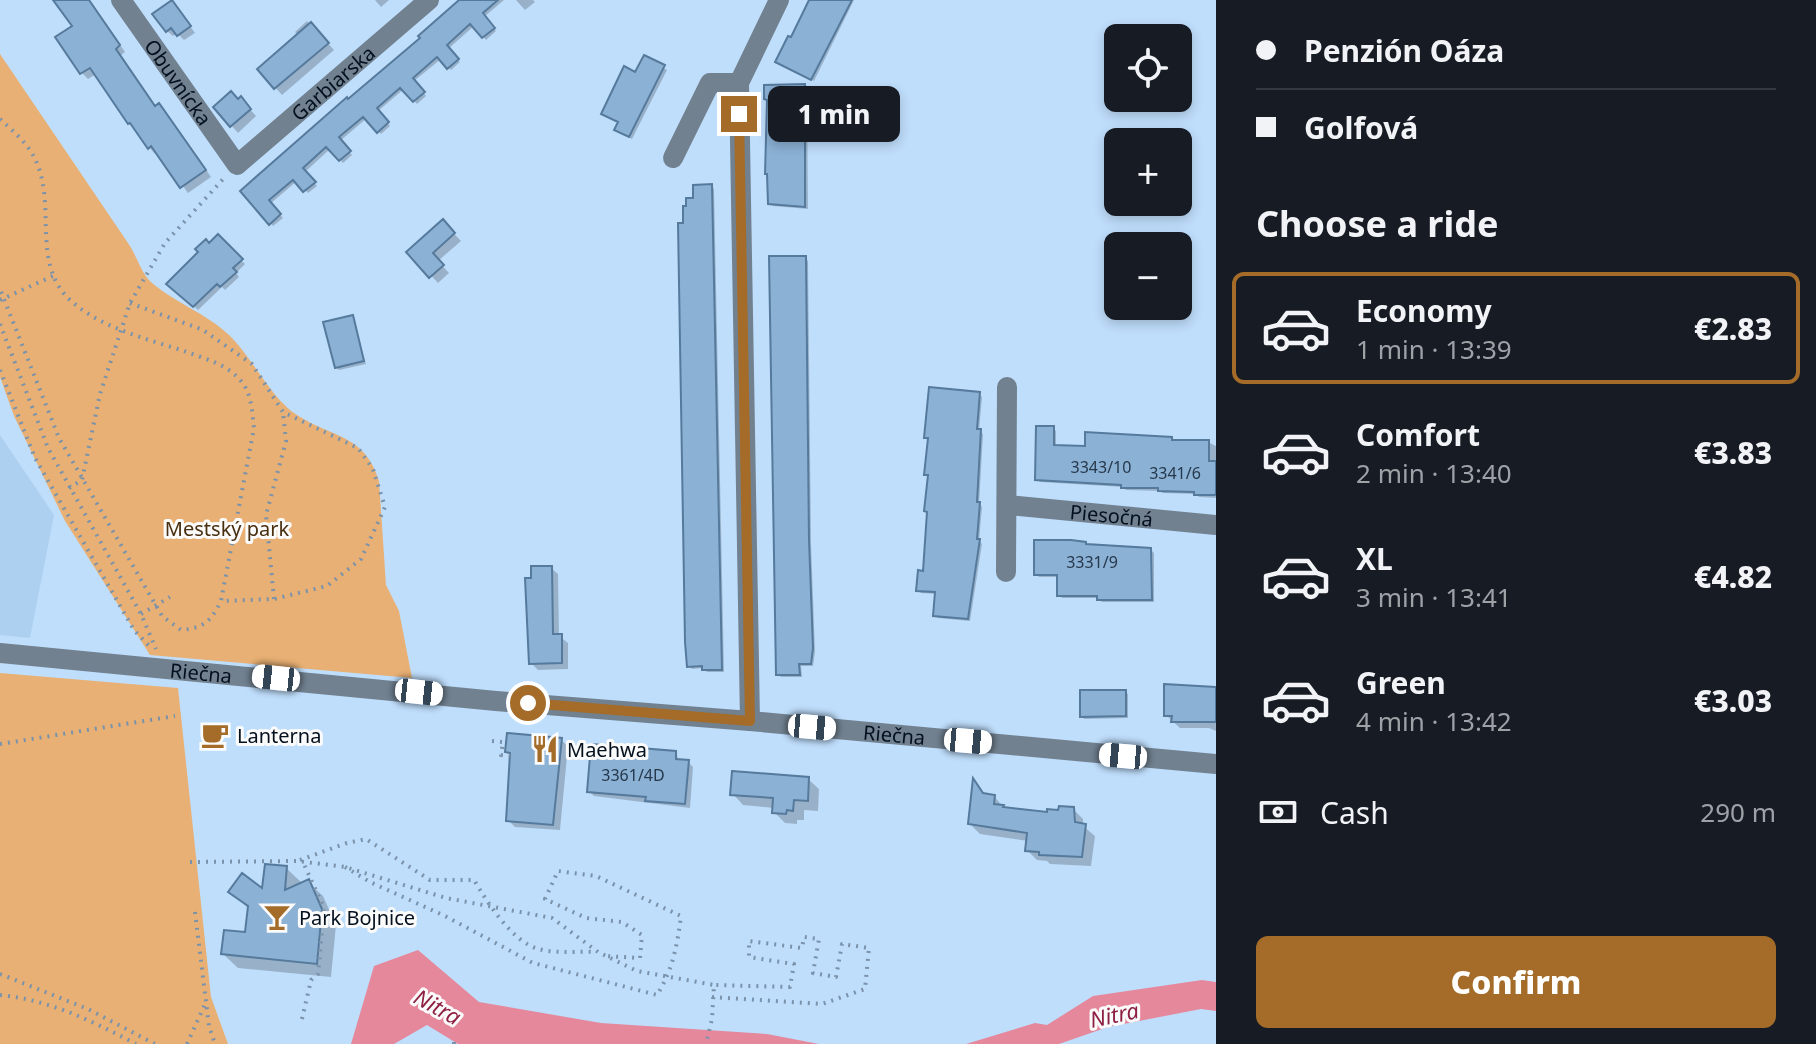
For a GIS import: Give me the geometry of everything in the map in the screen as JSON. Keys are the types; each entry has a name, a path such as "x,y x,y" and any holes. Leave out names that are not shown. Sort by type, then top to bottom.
{"street":[{"name":"Obuvnícka","path":"121,0 237,165"},
{"name":"Garbiarska","path":"237,165 429,0"},
{"path":"750,721 739,83 779,0"},
{"path":"673,158 710,83 739,83"},
{"path":"1006,572 1007,387"},
{"name":"Piesočná","path":"1008,505 1216,525"},
{"name":"Riečna","path":"0,653 496,701 1216,764"}],"path":[{"path":"0,119 24,141 38,165 46,196 45,243 53,276 68,298 91,316 121,330 217,363 241,381 251,402 254,428 221,601 214,616 198,629 181,630 162,616 82,480 59,438 0,289"},
{"path":"69,488 82,480 100,394 130,303 165,243 237,165"},
{"path":"2,299 53,276"},
{"path":"130,303 203,330 252,364 283,412 286,441 266,515 274,599"},
{"path":"0,324 48,448 141,614 160,657 134,630 35,458 0,370"},
{"path":"221,601 274,599 327,586 361,559 385,507 373,469 358,448 283,412"},
{"path":"141,614 170,597"},
{"path":"0,744 175,716"},
{"path":"492,741 503,742 501,755 510,756"},
{"path":"300,861 366,839 430,880 474,880 489,905 522,941 538,949 598,952"},
{"path":"300,861 324,908 318,974 311,980 302,1019"},
{"path":"190,862 300,861 345,867 446,898 552,918 598,952 637,971 714,985 790,987 794,964 749,957 749,941 802,948 804,937 819,939 813,973 836,977 842,944 869,948 865,989 822,1004 712,997"},
{"path":"345,867 533,963 657,995 676,953 681,916 596,876 558,871 545,899 586,918 622,922 642,935 640,958 605,956"},
{"path":"195,912 205,1002 215,1044"},
{"path":"0,974 88,1009 155,1044"},
{"path":"706,1044 712,1019 714,985"},
{"path":"0,995 24,998 82,1015 136,1044"},
{"path":"187,1044 205,1002"}],"shaded area":[{"path":"0,435 54,515 30,638 0,635"}],"green space":[{"name":"Mestský park","path":"0,54 130,246 148,279 229,335 288,408 310,423 346,439 365,454 373,466 379,481 386,585 399,611 412,678 150,655 65,521 14,416 0,377"},
{"path":"0,673 178,688 211,997 228,1044 0,1044"}],"water":[{"name":"Nitra","path":"418,950 479,1002 601,1023 767,1034 819,1044 458,1044 427,1025 394,1044 351,1044 374,966"},
{"name":"Nitra","path":"1202,980 1216,982 1216,1011 1201,1009 1108,1027 1059,1044 966,1044 1035,1023 1047,1025 1093,996"}],"building":[{"path":"53,0 89,0 120,45 116,49 155,106 159,103 206,170 180,188 151,146 148,149 128,124 90,68 80,74 55,37 72,26"},
{"path":"172,0 191,26 177,36 171,28 166,32 152,14"},
{"path":"459,0 498,0 483,13 495,28 482,38 470,24 447,45 459,59 447,69 437,57 413,78 425,92 413,102 400,88 377,108 389,122 377,133 363,117 339,137 351,151 339,161 326,147 303,168 316,182 303,192 293,180 269,200 281,214 269,225 240,191 420,38 418,36"},
{"path":"809,0 852,0 811,80 775,62"},
{"path":"311,22 329,43 274,89 257,69"},
{"path":"644,55 665,65 629,137 614,130 618,122 601,114 624,66 635,72"},
{"path":"805,84 805,207 768,204 765,174 767,100 764,99 764,85"},
{"path":"231,91 238,99 241,96 251,109 230,127 213,107"},
{"path":"712,184 722,670 702,670 702,666 687,667 685,642 678,223 683,223 686,198 693,198 693,185"},
{"path":"443,219 455,233 433,253 444,265 429,278 406,252"},
{"path":"218,234 243,259 233,268 237,272 220,287 217,284 193,307 166,284 198,252 195,249 206,239 209,243"},
{"path":"769,256 806,256 813,648 811,664 799,664 800,675 776,675"},
{"path":"353,315 364,361 335,368 323,322"},
{"path":"929,387 980,392 977,539 980,539 968,619 933,616 935,592 916,591 918,570 923,571 927,512 924,511 928,475 924,475 928,438 924,438"},
{"path":"1036,426 1054,426 1054,445 1085,446 1085,432 1209,440 1209,461 1216,461 1216,493 1194,495 1194,492 1158,491 1158,488 1121,488 1121,485 1035,480"},
{"path":"1034,540 1071,540 1086,544 1151,548 1152,600 1057,596 1057,575 1034,575"},
{"path":"531,566 552,566 553,634 562,634 562,663 529,664 525,578 531,578"},
{"path":"1164,684 1216,687 1216,722 1171,722 1172,716 1164,716"},
{"path":"1080,690 1126,690 1126,716 1080,717"},
{"path":"507,733 562,738 553,825 506,821 510,753 505,752"},
{"path":"591,744 676,751 676,759 689,760 685,804 587,792"},
{"path":"732,771 809,777 808,801 794,800 793,811 787,810 786,814 772,813 773,798 730,795"},
{"path":"973,778 983,793 995,795 994,804 1003,807 1047,812 1047,809 1058,810 1059,806 1074,807 1075,822 1086,824 1082,857 1039,855 1039,852 1025,851 1027,833 968,824"},
{"name":"Park Bojnice","path":"265,864 287,866 285,890 309,879 322,909 317,964 221,954 224,930 245,932 248,906 228,892 242,873 262,888"}],"place":[{"name":"Lanterna","path":"215,735"},
{"name":"Maehwa","path":"545,749"},
{"name":"Park Bojnice","path":"277,917"}],"route":[{"path":"528,703 750,721 739,114"}]}
